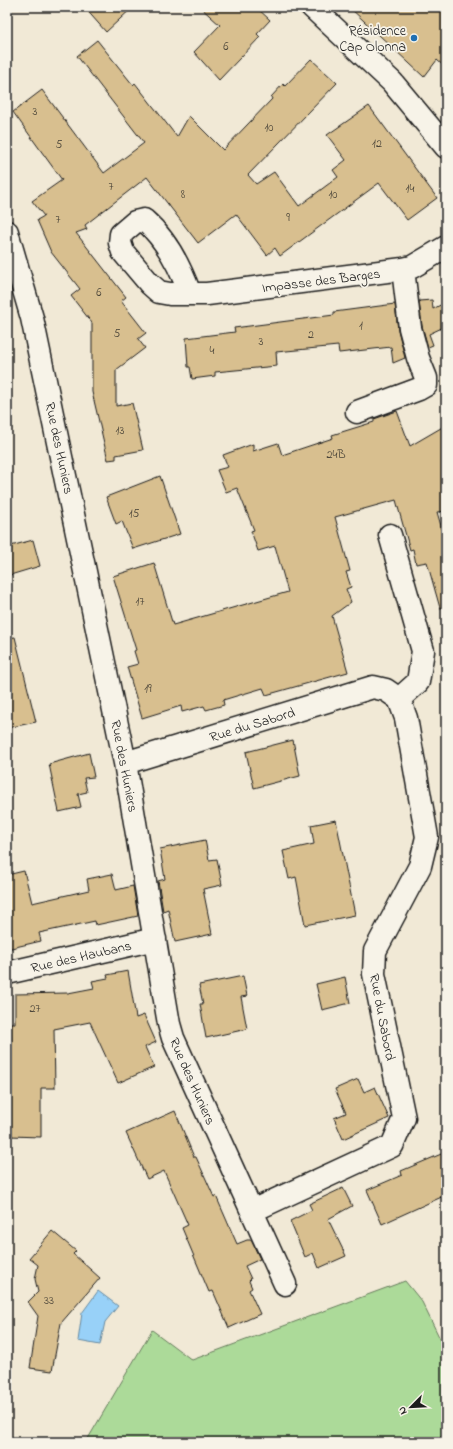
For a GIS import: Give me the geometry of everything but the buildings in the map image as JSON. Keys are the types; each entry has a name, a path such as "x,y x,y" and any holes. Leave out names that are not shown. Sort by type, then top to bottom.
{"street":[{"path":"312,7 392,82 446,147"},
{"name":"Rue des Huniers","path":"7,232 32,318 125,763 169,1024 173,1038 284,1284"},
{"name":"Impasse des Barges","path":"190,294 207,294 403,269 412,267 446,247"},
{"path":"357,412 419,389 426,384 426,378 418,358 410,328 403,269"},
{"path":"390,535 423,651 418,682 399,699"},
{"name":"Rue du Sabord","path":"125,763 374,687 386,690 399,699 406,718 428,837 420,866 375,951 374,974 404,1118 392,1146 252,1211"},
{"name":"Rue des Haubans","path":"7,973 155,939"}],"green space":[{"path":"405,1281 422,1302 446,1351 446,1442 86,1442 152,1330 192,1360"}],"water":[{"path":"98,1291 118,1306 105,1322 100,1345 78,1341 82,1313"}],"place":[{"name":"Résidence Cap Olonna","path":"414,38"}]}
